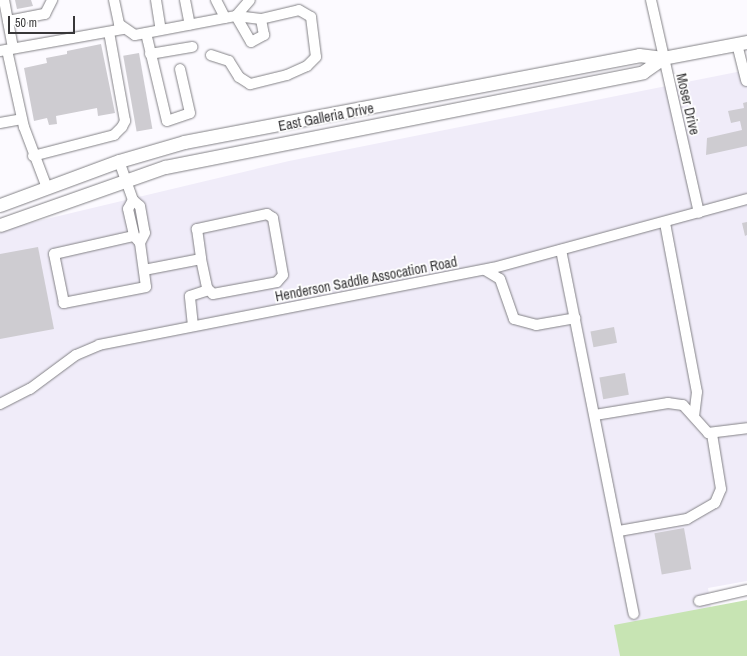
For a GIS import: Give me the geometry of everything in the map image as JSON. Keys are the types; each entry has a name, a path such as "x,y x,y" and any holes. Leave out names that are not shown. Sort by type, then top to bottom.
{"main road":[{"name":"East Galleria Drive","path":"0,205 119,161 209,137 639,55 662,58 742,43"},
{"name":"East Galleria Drive","path":"0,224 126,179 238,150 643,72 662,58"}],"street":[{"path":"4,0 8,21 7,50 22,119 33,156 47,188"},
{"path":"8,21 45,14 52,0"},
{"path":"114,0 122,27 135,35 236,16 261,19 299,10 306,12 311,17 316,57 307,66 287,74 250,84 239,77 229,61 211,55"},
{"path":"156,0 161,30"},
{"path":"185,0 190,25"},
{"path":"216,0 225,18"},
{"path":"236,16 250,0"},
{"name":"Moser Drive","path":"651,0 662,58 699,213"},
{"path":"236,16 250,42 264,35 261,19"},
{"path":"7,50 109,32 122,27"},
{"path":"33,156 114,135 122,127 125,122 109,32"},
{"path":"146,33 150,54 168,121 190,113 180,69"},
{"path":"742,43 746,81"},
{"path":"150,54 192,47"},
{"path":"0,123 22,119"},
{"path":"119,161 133,200 128,209 137,240 144,270 146,287 64,304 61,300 54,254 137,240"},
{"name":"Henderson Saddle Assocation Road","path":"0,404 30,389 76,355 99,345 485,270 665,223 747,199"},
{"path":"267,214 273,218 281,279 213,294 208,290 201,259 197,229 267,214"},
{"path":"665,223 697,392 694,415"},
{"path":"561,250 619,531 634,614"},
{"path":"144,270 201,259"},
{"path":"485,270 500,279 514,319 536,325 575,318"},
{"path":"193,326 190,296 208,290"},
{"path":"595,416 668,404 683,405 712,434 720,489 715,504 687,519 619,531"},
{"path":"712,434 747,428"},
{"path":"699,601 747,590"}],"shaded area":[{"path":"747,70 747,581 708,588 718,656 0,656 0,230 289,161"}],"green space":[{"path":"747,600 747,656 620,656 614,625"}],"building":[{"path":"15,0 31,0 33,6 17,9"},
{"path":"101,44 115,113 98,116 97,108 56,116 57,124 49,125 47,118 34,121 24,68 47,63 46,58 67,54 67,51"},
{"path":"139,53 152,129 137,132 123,56"},
{"path":"747,102 747,146 706,155 707,138 742,130 740,121 731,123 728,111 744,108 743,103"},
{"path":"747,222 747,235 745,236 742,223"},
{"path":"38,247 54,329 0,339 0,254"},
{"path":"614,327 617,343 593,347 590,332"},
{"path":"625,373 629,395 603,399 599,378"},
{"path":"684,528 691,569 662,575 654,533"}]}
